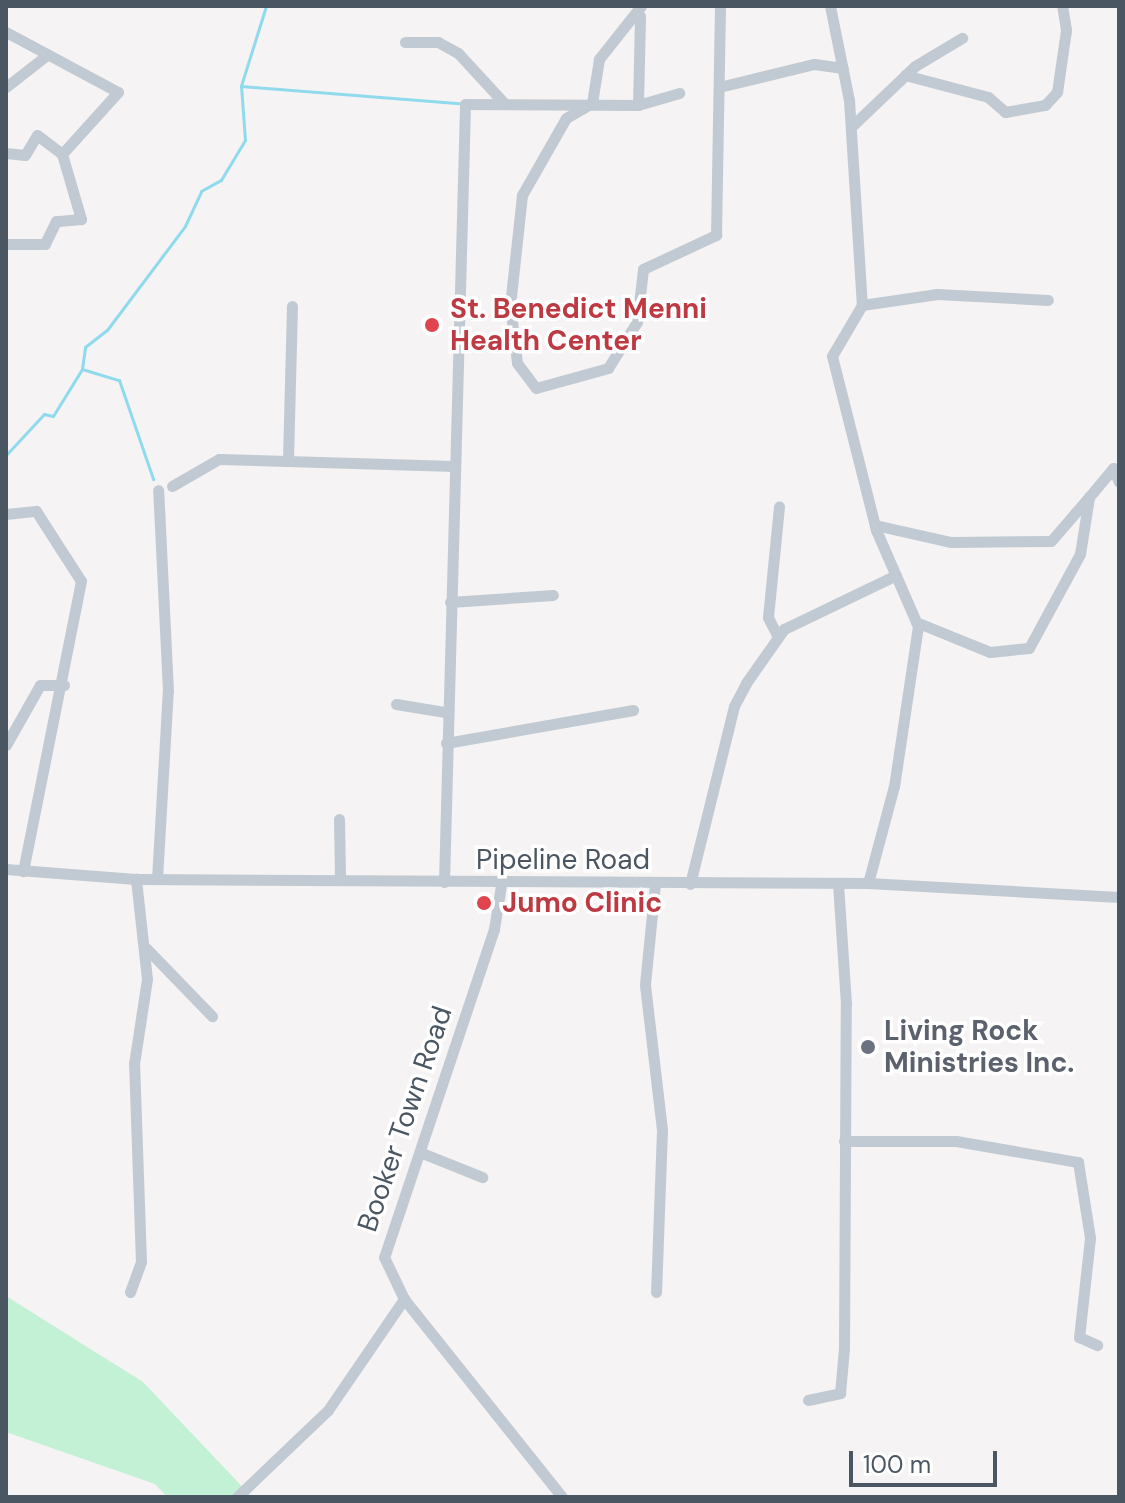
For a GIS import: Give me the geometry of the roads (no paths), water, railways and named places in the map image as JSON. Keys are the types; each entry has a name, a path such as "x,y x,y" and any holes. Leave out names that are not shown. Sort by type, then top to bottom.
{"street":[{"path":"640,11 606,46 592,103 566,118 522,195 510,305 517,363 536,388 608,368 637,322 643,269 716,235 720,6"},
{"path":"830,6 851,127 862,305 832,356 875,525 916,622 894,786 868,883"},
{"path":"905,75 988,97 1005,112 1045,105 1057,92 1066,30 1062,6"},
{"path":"638,105 640,11"},
{"path":"6,32 118,92 62,154"},
{"path":"851,127 905,75 962,38"},
{"path":"405,42 438,42 458,53 504,103"},
{"path":"6,87 47,55"},
{"path":"719,87 814,64 843,68"},
{"path":"444,882 445,712 465,104 638,105 679,93"},
{"path":"6,153 25,155 37,135 62,154 81,219 56,221 45,244 6,244"},
{"path":"862,305 937,294 1048,300"},
{"path":"288,459 292,306"},
{"path":"172,486 205,462 288,459 454,466"},
{"path":"875,525 951,542 1051,541 1113,468 1119,482"},
{"path":"157,879 168,691 158,490"},
{"path":"916,622 990,652 1029,648 1080,554 1089,497"},
{"path":"778,637 768,617 779,507"},
{"path":"6,514 36,511 78,570 82,591 23,871"},
{"path":"690,884 734,706 778,637 896,575"},
{"path":"450,602 553,595"},
{"path":"915,641 932,631"},
{"path":"6,745 40,685 64,685"},
{"path":"396,704 445,712"},
{"path":"446,743 633,710"},
{"path":"339,819 340,878"},
{"name":"Pipeline Road","path":"6,869 136,879 340,878 501,885 868,883 1119,897"},
{"path":"130,1292 141,1262 134,1064 145,947 136,879"},
{"path":"808,1400 840,1393 844,1141 838,883"},
{"path":"655,884 645,985 662,1130 656,1292"},
{"name":"Booker Town Road","path":"501,885 491,939 422,1153 384,1257 404,1299 562,1497"},
{"path":"145,947 212,1016"},
{"path":"844,1141 956,1141 1078,1162 1089,1194 1090,1238 1079,1337 1097,1345"},
{"path":"422,1153 482,1177"},
{"path":"237,1497 328,1410 404,1299"}],"waterway":[{"path":"266,6 241,86 459,103"},
{"path":"6,455 44,414 53,416 82,369 85,347 107,330 185,226 201,191 221,180 245,140 241,86"},
{"path":"82,369 119,380 153,479"}],"place":[{"name":"St. Benedict Menni Health Center","path":"432,325"},
{"name":"Jumo Clinic","path":"484,903"},
{"name":"Living Rock Ministries Inc.","path":"868,1047"}]}
